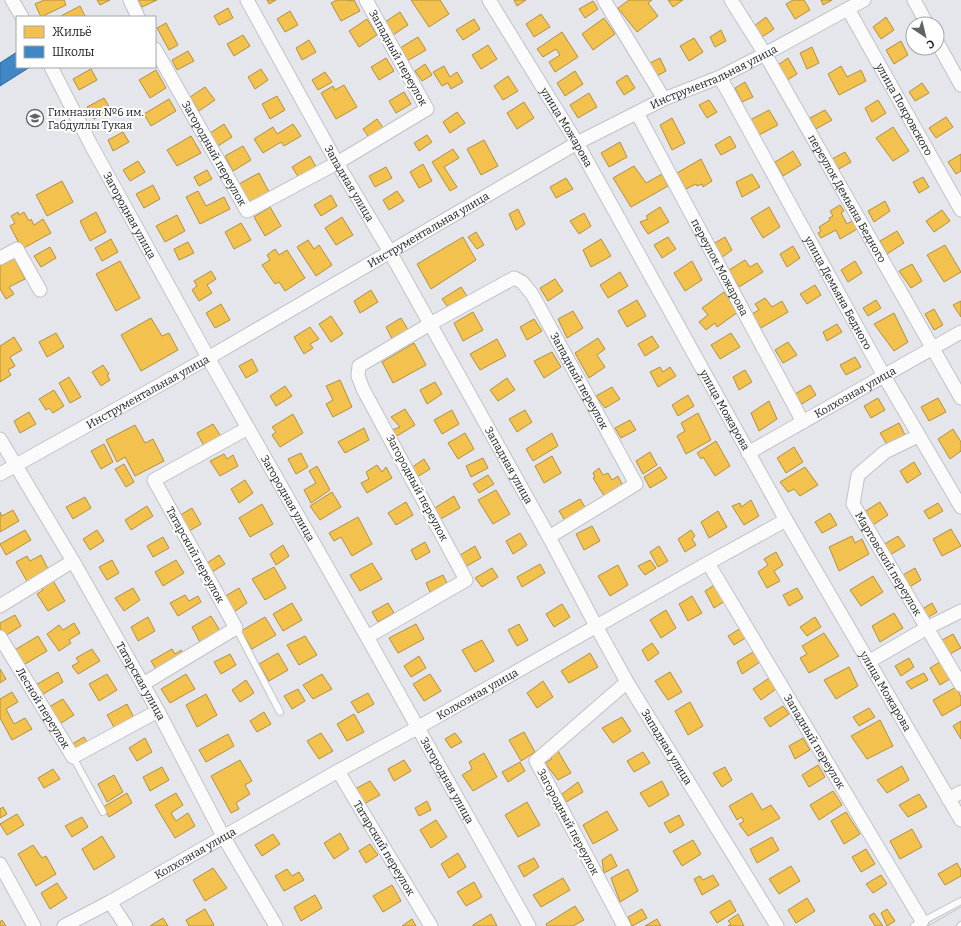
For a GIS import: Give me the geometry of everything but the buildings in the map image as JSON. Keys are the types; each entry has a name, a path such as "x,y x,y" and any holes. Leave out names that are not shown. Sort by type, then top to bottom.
{"street":[{"path":"12,0 21,16"},
{"path":"130,0 138,16"},
{"name":"Западная улица","path":"247,0 337,163 390,252 549,537 627,682 777,926"},
{"name":"Западный переулок","path":"337,163 427,109 366,0"},
{"name":"улица Можарова","path":"489,0 577,143 786,520 961,820"},
{"path":"604,0 664,100"},
{"name":"переулок Демьяна Бедного","path":"731,0 765,54 961,398"},
{"name":"Инструментальная улица","path":"0,474 208,358 577,143 664,100 720,77 864,0"},
{"path":"914,0 923,16"},
{"name":"улица Покровского","path":"848,9 961,210"},
{"name":"Загородный переулок","path":"156,51 247,211 337,163"},
{"path":"945,56 961,85"},
{"name":"Загородная улица","path":"52,68 91,145 208,358 529,926"},
{"name":"улица Демьяна Бедного","path":"720,77 884,376 961,507"},
{"name":"переулок Можарова","path":"637,113 803,422"},
{"path":"0,258 17,249 40,290"},
{"name":"Западный переулок","path":"430,324 514,278 522,282 532,294 636,484 549,537"},
{"name":"Загородный переулок","path":"367,637 466,580 363,390 358,376 359,366 430,324"},
{"name":"Колхозная улица","path":"748,453 961,332"},
{"name":"Татарский переулок","path":"236,628 154,480 248,428"},
{"name":"Мартовский переулок","path":"918,436 885,452 858,475 853,504 961,685"},
{"name":"Татарская улица","path":"0,439 73,561 143,684 222,836 276,926"},
{"name":"Колхозная улица","path":"64,926 110,902 222,836 417,728 708,562 786,520"},
{"path":"0,606 73,561"},
{"name":"Западный переулок","path":"708,562 918,923"},
{"path":"868,662 927,628 961,611"},
{"path":"143,684 236,628"},
{"name":"Лесной переулок","path":"0,637 73,757 158,711"},
{"name":"Загородный переулок","path":"624,926 536,761 627,682"},
{"name":"Татарский переулок","path":"338,771 431,926"},
{"path":"948,799 961,792"},
{"path":"0,864 34,926"},
{"path":"110,902 126,926"}],"lane":[{"path":"236,628 280,712"},
{"path":"73,757 103,812"},
{"path":"918,923 961,901"}],"tram line":[{"path":"928,926 961,907"}],"place":[{"name":"Гимназия №6 им. Габдуллы Тукая","path":"35,118"}]}
